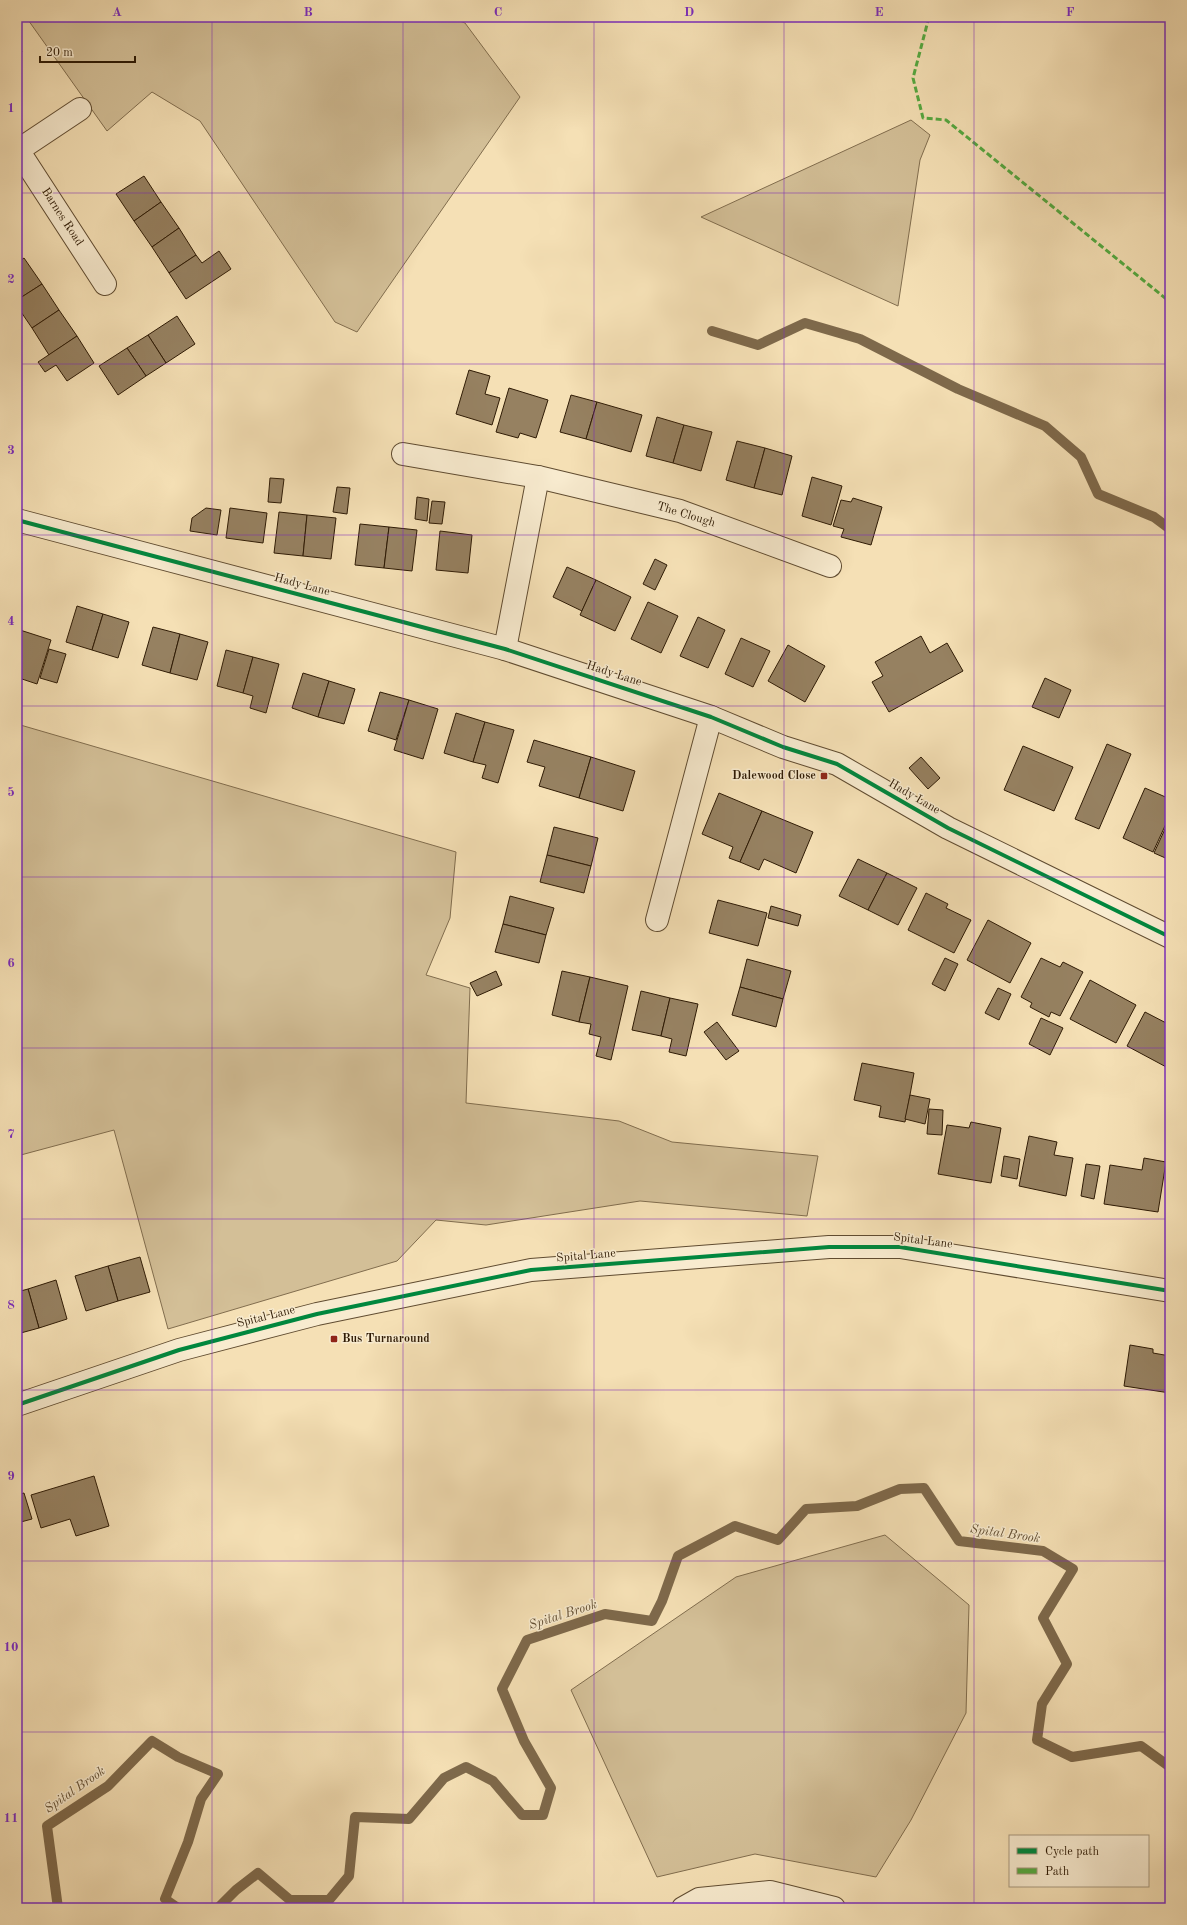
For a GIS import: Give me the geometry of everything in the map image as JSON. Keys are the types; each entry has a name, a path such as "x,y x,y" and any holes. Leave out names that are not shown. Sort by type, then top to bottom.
{"street":[{"name":"Barnes Road","path":"80,109 18,150 105,284"},
{"name":"The Clough","path":"403,454 538,477 680,511 830,566"},
{"path":"505,649 538,477"},
{"name":"Hady Lane","path":"17,520 505,649 711,717 783,747 837,764 948,828 1170,937"},
{"path":"658,920 711,717"},
{"name":"Spital Lane","path":"17,1405 179,1350 317,1314 531,1270 829,1246 900,1247 1170,1291"},
{"path":"682,1908 699,1899 770,1892 834,1908"}],"shaded area":[{"path":"26,17 449,17 465,23 520,97 357,332 335,322 200,121 152,92 107,131"},
{"path":"911,120 930,135 920,160 898,306 701,217"},
{"path":"17,724 456,852 450,918 426,975 470,988 466,1103 619,1121 672,1142 818,1156 807,1216 640,1201 486,1225 436,1220 397,1261 168,1329 114,1130 17,1156"},
{"path":"885,1535 969,1605 966,1713 911,1820 876,1877 755,1854 657,1877 571,1690 736,1577"}],"building":[{"path":"17,44 22,52 17,55"},
{"path":"144,176 161,202 134,221 116,194"},
{"path":"161,202 179,228 152,247 134,221"},
{"path":"179,228 196,255 169,273 152,247"},
{"path":"219,251 231,269 186,299 169,273 196,255 202,263"},
{"path":"24,258 42,284 17,300 17,263"},
{"path":"42,284 59,310 32,328 17,306 17,300"},
{"path":"59,310 77,336 49,355 32,328"},
{"path":"177,316 195,344 166,363 148,335"},
{"path":"148,335 166,363 146,376 127,348"},
{"path":"77,336 94,363 67,381 56,365 45,372 38,362"},
{"path":"127,348 146,376 118,395 99,366"},
{"path":"469,370 490,376 485,394 500,398 492,425 456,414"},
{"path":"509,388 548,400 536,438 520,433 518,438 496,432"},
{"path":"571,395 597,402 586,439 560,432"},
{"path":"597,402 642,415 631,452 586,439"},
{"path":"657,417 684,425 673,463 646,456"},
{"path":"684,425 712,432 701,471 673,463"},
{"path":"737,441 765,448 754,488 726,480"},
{"path":"765,448 792,456 782,495 754,488"},
{"path":"812,477 842,486 831,525 802,516"},
{"path":"270,478 284,479 281,503 268,502"},
{"path":"337,487 350,488 347,514 333,512"},
{"path":"417,497 429,499 427,521 415,519"},
{"path":"853,498 882,507 871,545 841,537 844,529 833,526 841,500 851,502"},
{"path":"432,501 445,502 442,524 429,523"},
{"path":"206,508 221,510 217,535 190,531 192,518"},
{"path":"230,508 267,513 263,543 226,538"},
{"path":"279,512 307,515 303,556 274,553"},
{"path":"307,515 336,518 331,559 303,556"},
{"path":"360,524 389,527 384,568 355,565"},
{"path":"389,527 417,530 412,571 384,568"},
{"path":"440,531 472,535 468,573 436,570"},
{"path":"655,559 667,565 655,590 643,584"},
{"path":"567,567 596,580 582,611 553,597"},
{"path":"596,580 631,597 615,631 580,615"},
{"path":"648,602 678,616 661,653 631,639"},
{"path":"77,606 103,614 92,650 66,642"},
{"path":"103,614 129,622 118,658 92,650"},
{"path":"698,617 725,630 708,668 680,656"},
{"path":"153,627 180,634 170,673 142,665"},
{"path":"20,630 51,640 37,684 22,679 19,687 17,686 17,641"},
{"path":"180,634 208,642 197,680 170,673"},
{"path":"921,636 930,653 947,643 963,671 889,712 872,682 883,676 875,662"},
{"path":"741,638 770,651 753,687 725,674"},
{"path":"788,645 825,666 805,702 768,681"},
{"path":"49,649 66,654 57,683 40,678"},
{"path":"226,650 253,657 243,693 217,686"},
{"path":"253,657 279,664 266,713 250,708 253,696 243,693"},
{"path":"303,673 329,681 318,717 292,708"},
{"path":"1045,678 1071,690 1059,718 1032,707"},
{"path":"329,681 355,689 344,724 318,717"},
{"path":"380,692 409,700 396,740 368,731"},
{"path":"409,700 438,709 423,759 394,750"},
{"path":"456,713 485,722 473,762 444,753"},
{"path":"485,722 514,730 498,783 482,778 486,765 473,762"},
{"path":"534,740 591,757 579,798 539,786 545,767 527,762"},
{"path":"1107,744 1131,754 1099,829 1075,819"},
{"path":"1023,746 1073,767 1054,811 1004,790"},
{"path":"591,757 635,771 623,811 579,798"},
{"path":"921,757 940,778 928,789 909,768"},
{"path":"1145,788 1170,799 1170,815 1153,852 1123,838"},
{"path":"719,793 762,811 740,862 729,858 733,847 702,834"},
{"path":"762,811 813,832 796,873 764,859 759,870 740,862"},
{"path":"1170,818 1170,860 1154,853"},
{"path":"554,827 598,838 591,866 547,855"},
{"path":"547,855 591,866 584,893 540,882"},
{"path":"858,859 887,873 868,910 839,896"},
{"path":"887,873 917,888 898,925 868,910"},
{"path":"926,893 948,904 946,908 971,920 954,953 908,930"},
{"path":"510,896 554,908 546,935 503,924"},
{"path":"718,900 767,913 758,946 709,933"},
{"path":"771,906 801,915 798,926 768,918"},
{"path":"988,920 1031,943 1010,983 967,960"},
{"path":"503,924 546,935 539,963 495,952"},
{"path":"945,958 958,964 945,991 932,984"},
{"path":"1041,958 1060,967 1063,962 1083,972 1060,1016 1051,1012 1049,1017 1030,1007 1032,1003 1021,997"},
{"path":"747,959 791,971 783,999 740,987"},
{"path":"496,971 502,985 477,996 470,983"},
{"path":"562,971 590,977 579,1022 552,1015"},
{"path":"590,977 628,986 611,1060 596,1056 601,1037 589,1034 591,1024 579,1022"},
{"path":"1090,980 1136,1005 1116,1043 1070,1019"},
{"path":"740,987 783,999 776,1027 732,1015"},
{"path":"998,988 1011,994 999,1020 985,1013"},
{"path":"641,991 670,998 661,1036 632,1030"},
{"path":"670,998 698,1004 686,1056 669,1052 672,1039 661,1036"},
{"path":"1145,1012 1170,1025 1170,1069 1127,1046"},
{"path":"1041,1018 1063,1028 1050,1055 1029,1044"},
{"path":"717,1022 739,1051 726,1060 704,1032"},
{"path":"862,1063 914,1073 905,1122 879,1117 881,1106 854,1100"},
{"path":"910,1095 930,1099 925,1124 905,1119"},
{"path":"929,1109 943,1110 942,1135 927,1134"},
{"path":"971,1122 1001,1128 991,1183 938,1174 947,1125 969,1128"},
{"path":"1029,1136 1057,1142 1054,1155 1073,1158 1066,1196 1019,1186"},
{"path":"1004,1156 1020,1159 1017,1179 1001,1176"},
{"path":"1144,1158 1166,1162 1158,1212 1104,1204 1110,1165 1142,1170"},
{"path":"1086,1164 1100,1166 1094,1199 1081,1196"},
{"path":"140,1257 150,1292 118,1301 108,1266"},
{"path":"108,1266 118,1301 86,1311 75,1276"},
{"path":"56,1280 67,1319 39,1328 28,1289"},
{"path":"28,1289 39,1328 17,1334 17,1292"},
{"path":"1130,1345 1153,1349 1153,1353 1170,1356 1170,1393 1124,1386"},
{"path":"94,1476 109,1526 76,1536 70,1519 41,1528 31,1495"},
{"path":"24,1493 32,1519 17,1523 17,1495"}],"waterway":[{"path":"712,331 758,345 805,323 860,339 958,389 1045,426 1081,457 1098,494 1154,517 1170,529"},
{"name":"Spital Brook","path":"218,1908 236,1890 258,1873 290,1900 329,1900 349,1876 355,1817 409,1819 444,1778 466,1767 493,1781 522,1815 543,1815 551,1788 524,1741 502,1689 527,1640 605,1614 652,1621 662,1601 678,1556 735,1526 778,1540 806,1509 857,1506 900,1489 924,1488 959,1541 1043,1551 1073,1569 1043,1618 1067,1664 1042,1704 1037,1740 1072,1757 1141,1746 1170,1767"},
{"name":"Spital Brook","path":"58,1908 47,1826 108,1786 152,1741 178,1757 218,1774 201,1799 188,1842 165,1899 178,1908"}],"marked path":[{"path":"929,17 913,78 923,118 946,120 1170,302"}],"cycle path":[{"path":"17,520 505,649 711,717 783,747 837,764 948,828 1170,937"},
{"path":"17,1405 179,1350 317,1314 531,1270 829,1247 900,1247 1170,1291"}],"place":[{"name":"Dalewood Close","path":"824,776"},
{"name":"Bus Turnaround","path":"334,1339"}]}
